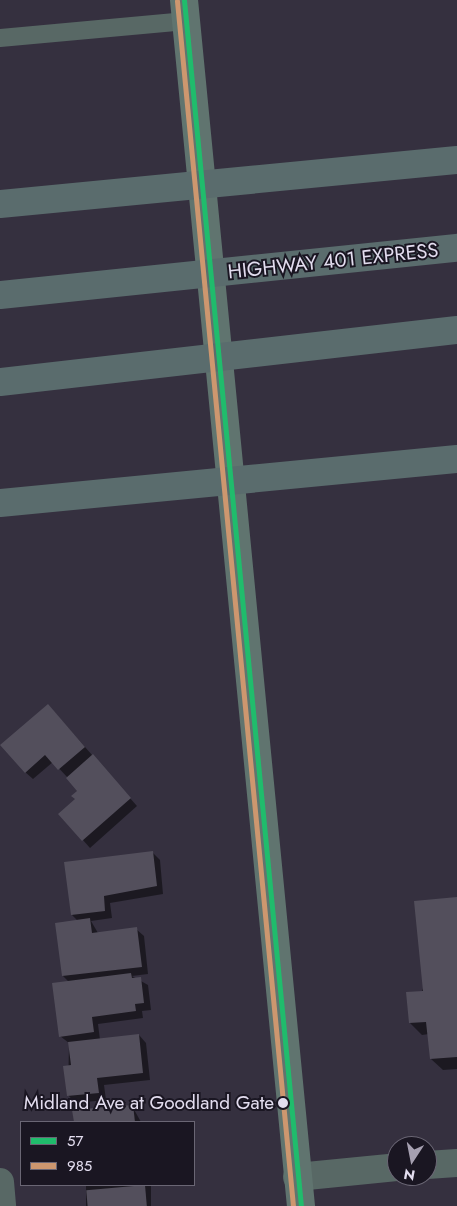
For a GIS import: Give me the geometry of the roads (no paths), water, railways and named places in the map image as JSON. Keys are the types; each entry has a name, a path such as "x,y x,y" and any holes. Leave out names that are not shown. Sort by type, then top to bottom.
{"highway":[{"path":"0,204 72,200 457,160"},
{"name":"HIGHWAY 401 EXPRESS","path":"0,295 457,248"},
{"path":"0,382 106,372 297,346 457,330"},
{"path":"0,503 313,471 457,459"}],"main road":[{"path":"185,11 301,1206"}],"street":[{"path":"437,1164 457,1163"},
{"path":"297,1177 387,1168"},
{"path":"0,1182 2,1206"}],"lane":[{"path":"0,38 185,11"}],"place":[{"name":"Midland Ave at Goodland Gate","path":"283,1103"}]}
